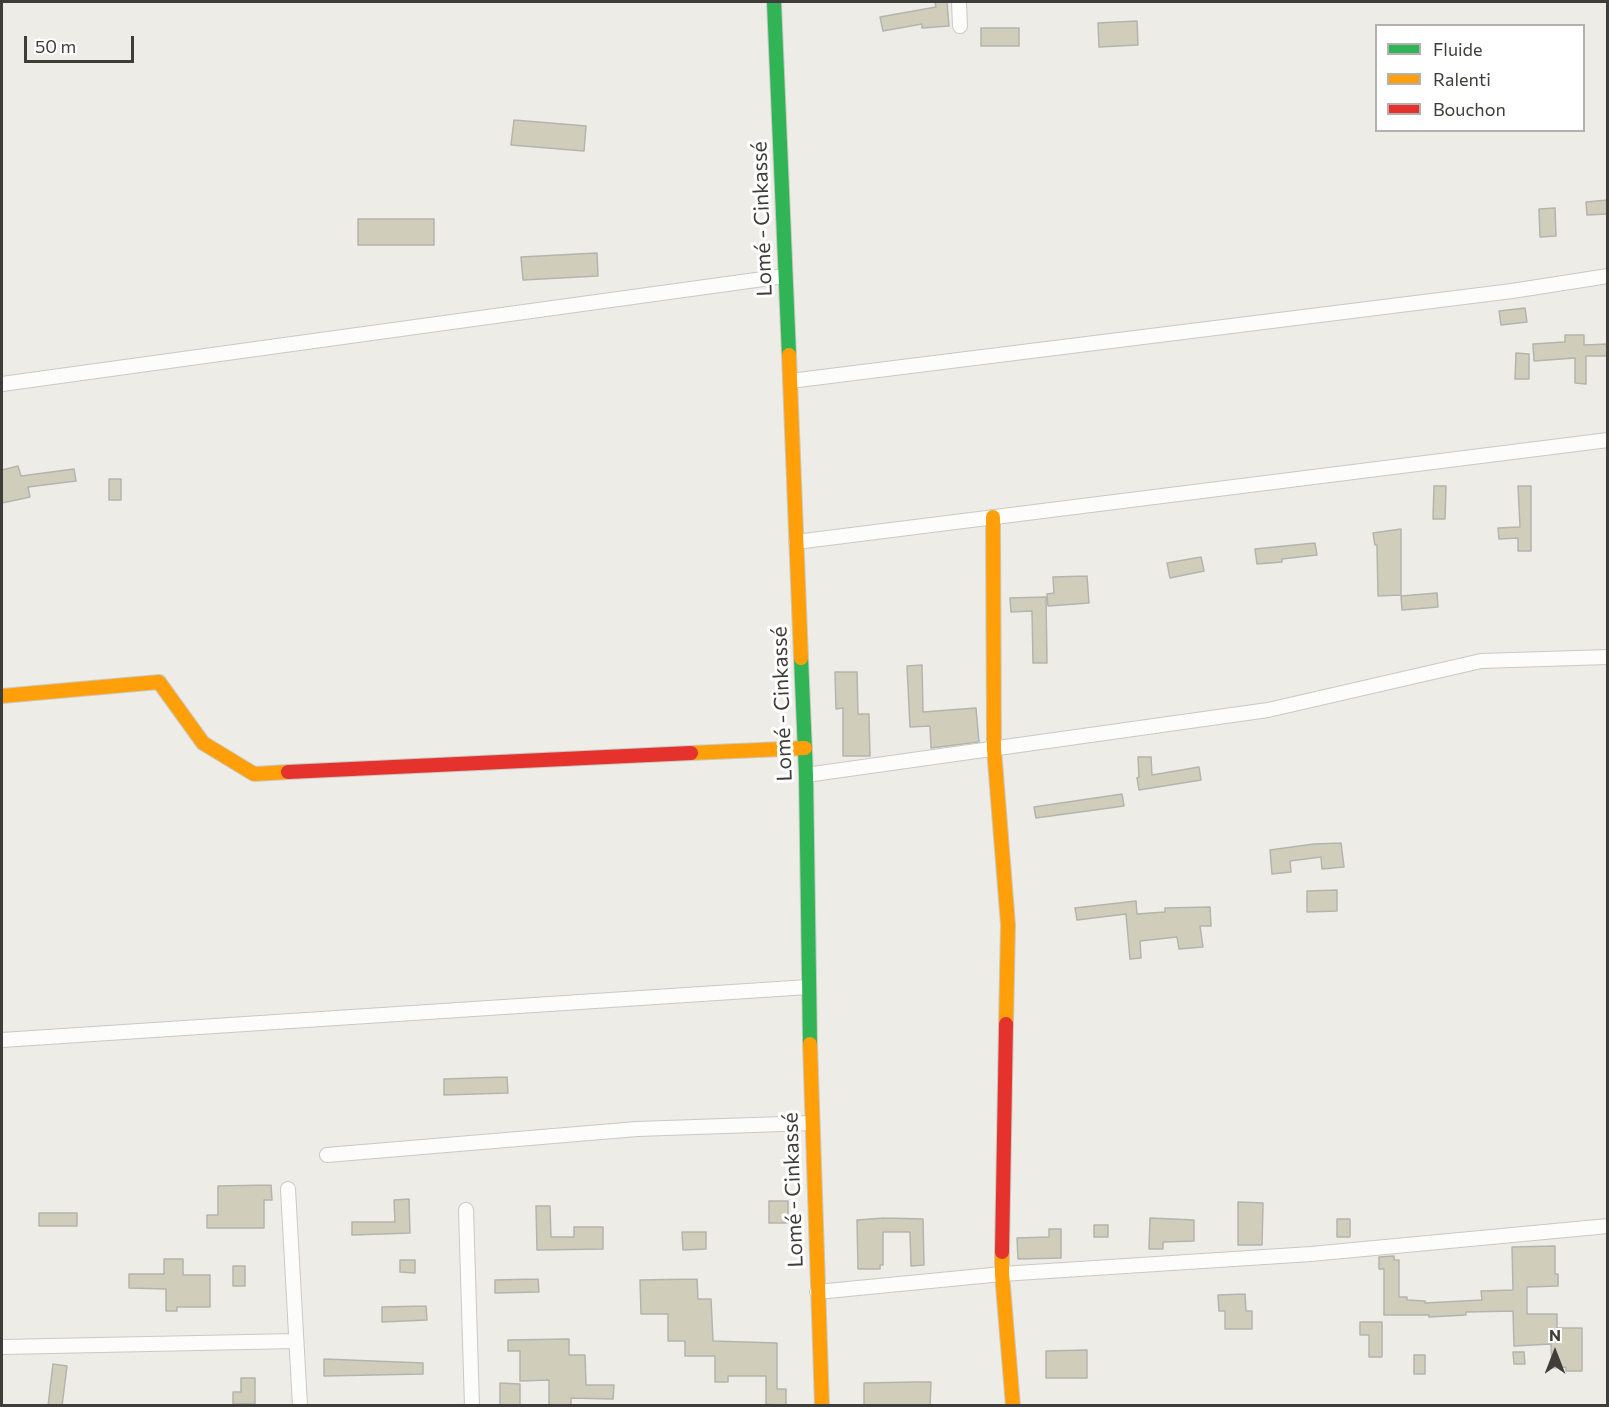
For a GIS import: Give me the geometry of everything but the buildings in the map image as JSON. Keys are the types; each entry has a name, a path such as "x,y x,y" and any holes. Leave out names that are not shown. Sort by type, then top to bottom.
{"main road":[{"name":"Lomé - Cinkassé","path":"774,2 806,776 808,987 822,1406"},
{"path":"993,517 994,749 1008,925 1002,1274 1013,1406"},
{"path":"2,696 159,682 203,743 254,774 805,748"}],"street":[{"path":"959,2 960,26"},
{"path":"2,384 785,276"},
{"path":"790,381 1512,291 1608,276"},
{"path":"796,542 1608,440"},
{"path":"806,776 1268,710 1481,661 1608,657"},
{"path":"2,1040 808,987"},
{"path":"327,1155 637,1129 812,1123"},
{"path":"288,1189 300,1406"},
{"path":"466,1210 472,1406"},
{"path":"817,1292 1002,1274 1311,1254 1608,1226"},
{"path":"2,1347 296,1341"}],"traffic: fast":[{"path":"774,2 789,355"},
{"path":"801,658 806,775 810,1044"}],"traffic: slow":[{"path":"789,355 801,658"},
{"path":"993,517 994,749 1008,925 1006,1024"},
{"path":"2,696 159,682 203,743 254,774 288,772"},
{"path":"691,753 805,748"},
{"path":"810,1044 822,1406"},
{"path":"1002,1252 1013,1406"}],"traffic: jam":[{"path":"288,772 691,753"},
{"path":"1002,1252 1006,1024"}]}
